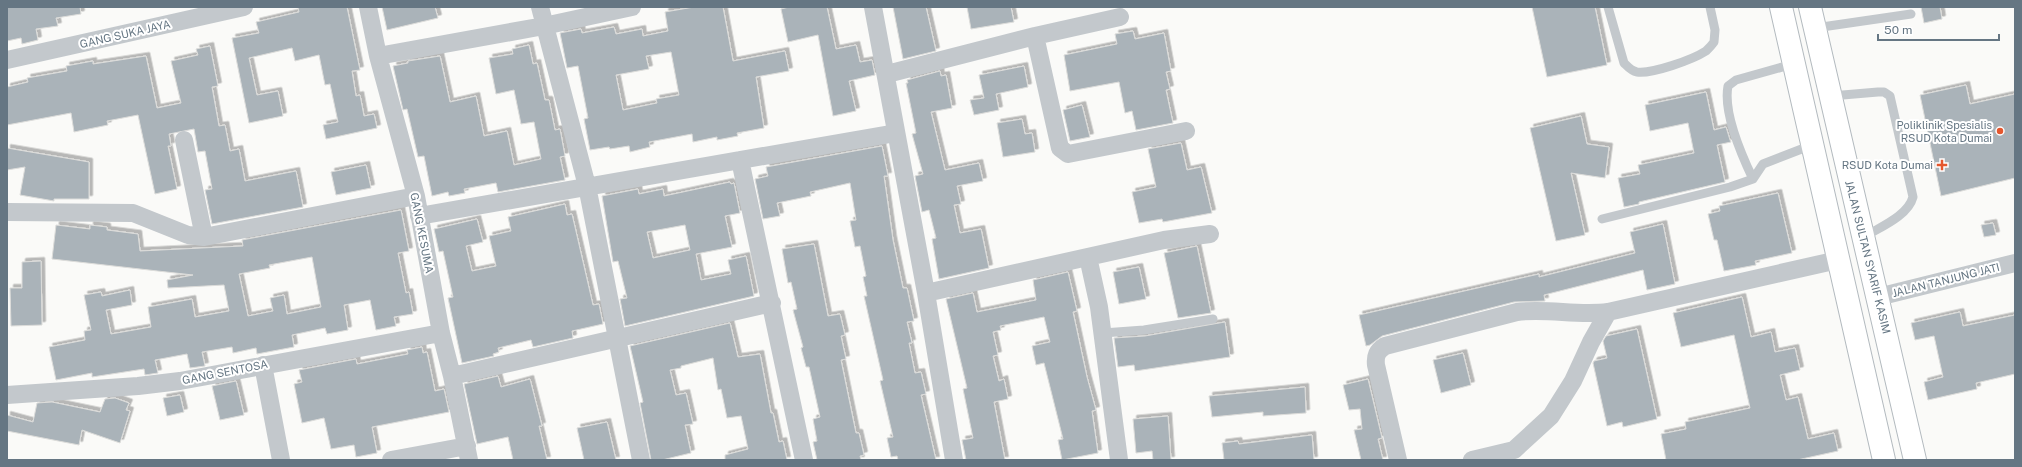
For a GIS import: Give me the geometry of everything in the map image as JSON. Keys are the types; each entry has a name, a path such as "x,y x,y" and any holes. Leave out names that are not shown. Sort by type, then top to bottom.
{"street":[{"name":"GANG SUKA JAYA","path":"7,60 244,7"},
{"name":"GANG KESUMA","path":"368,7 378,56 416,196 441,333 452,376 468,453"},
{"path":"540,7 587,186 641,460"},
{"path":"378,56 544,26 632,7"},
{"path":"874,7 926,293 954,460"},
{"path":"1781,7 1884,460"},
{"name":"JALAN SULTAN SYARIF KASIM","path":"1810,7 1829,96 1878,297 1915,460"},
{"path":"887,74 1035,36 1120,17"},
{"path":"1035,36 1060,148 1063,152 1068,154 1186,131"},
{"path":"419,216 896,133"},
{"path":"184,140 204,237"},
{"path":"740,160 772,303 804,460"},
{"path":"7,212 133,213 188,235 204,237 416,196"},
{"path":"926,293 1164,240 1210,234"},
{"path":"1088,257 1102,333 1119,460"},
{"path":"1398,460 1375,357 1379,350 1385,346 1517,312 1529,311 1596,314 1838,260"},
{"name":"JALAN TANJUNG JATI","path":"1878,297 2015,264"},
{"path":"452,376 772,303"},
{"path":"1472,460 1514,450 1551,416 1573,381 1608,312"},
{"name":"GANG SENTOSA","path":"7,395 138,386 180,381 441,333"},
{"path":"263,365 281,460"},
{"path":"391,460 468,453"}],"lane":[{"path":"1608,7 1624,63 1630,69 1637,72 1658,69 1684,61 1707,50 1714,42 1715,30 1710,7"},
{"path":"1815,28 1911,14"},
{"path":"1753,179 1740,153 1727,99 1728,86 1736,80 1793,64"},
{"path":"1829,96 1878,92 1884,92 1890,96 1913,197 1911,203 1904,212 1863,238"},
{"path":"1602,220 1730,187 1753,179 1763,164 1812,145"},
{"path":"1102,333 1144,330 1213,319"}],"building":[{"path":"7,7 80,7 81,14 56,18 58,26 36,29 38,40 22,44 21,38 7,41"},
{"path":"298,7 347,7 360,70 352,71 356,96 360,95 364,116 374,114 377,128 326,139 323,125 338,122 330,84 325,85 319,55 295,61 292,48 249,58 257,95 278,91 283,116 249,123 232,38 259,33 256,22 299,12"},
{"path":"382,7 435,7 438,18 387,30"},
{"path":"694,7 723,7 733,61 785,51 789,71 756,77 764,128 737,133 738,136 717,140 717,137 693,142 692,134 649,142 650,147 630,152 629,146 590,150 584,119 588,118 578,66 567,68 560,33 581,29 582,33 614,27 616,34 642,29 643,36 668,31 665,12","holes":["671,52 679,95 656,99 657,103 623,110 616,75 649,69 646,56"]},
{"path":"789,7 827,7 836,49 856,45 860,62 872,60 875,75 849,81 856,111 833,116 818,35 788,42 781,9"},
{"path":"893,7 926,7 936,51 903,59"},
{"path":"967,7 1011,7 1014,22 971,29"},
{"path":"1532,7 1595,7 1607,65 1547,77"},
{"path":"1921,7 1940,7 1942,19 1924,23"},
{"path":"1133,31 1135,39 1164,33 1171,71 1166,72 1170,89 1166,90 1173,123 1136,130 1132,111 1125,113 1119,82 1070,91 1064,55 1117,44 1115,34"},
{"path":"529,45 533,64 537,63 545,100 549,100 555,130 560,129 565,156 560,157 565,180 498,192 496,183 464,189 465,193 449,196 448,192 432,196 424,156 418,157 407,109 403,110 393,66 408,63 408,61 440,56 450,102 476,96 484,136 507,131 514,165 541,159 534,122 521,124 514,90 496,94 489,58 513,54 512,49"},
{"path":"210,46 218,86 212,87 219,126 225,125 230,151 239,149 245,181 296,171 303,207 212,224 205,190 212,189 205,151 198,152 194,129 169,134 171,146 168,146 177,189 155,194 138,115 107,121 108,125 74,132 71,113 7,125 7,87 28,82 27,78 67,71 66,66 93,61 93,64 146,56 157,108 181,103 171,61 198,55 196,49"},
{"path":"1024,66 1028,87 996,94 999,110 974,115 970,100 984,98 979,75"},
{"path":"940,71 941,76 946,75 952,108 931,112 945,170 979,163 983,181 957,186 961,204 954,205 960,233 981,229 989,268 939,279 932,239 936,238 929,210 922,212 915,176 923,174 912,134 916,133 906,83 908,83 907,80"},
{"name":"RSUD Kota Dumai","path":"1966,85 1970,104 2015,94 2015,178 1941,196 1920,95"},
{"path":"1706,92 1714,130 1726,127 1731,142 1717,145 1725,182 1639,202 1639,204 1624,207 1618,178 1640,174 1638,165 1694,153 1688,123 1650,131 1645,105"},
{"path":"1082,105 1090,137 1070,141 1063,110"},
{"path":"1581,116 1587,144 1609,147 1605,178 1571,173 1585,235 1556,241 1530,128"},
{"path":"1022,119 1025,134 1032,133 1035,152 1003,157 997,123"},
{"path":"1181,143 1187,170 1201,167 1212,213 1163,222 1162,219 1139,223 1132,192 1156,187 1148,149"},
{"path":"882,146 888,176 884,176 893,240 903,288 907,288 914,321 907,322 912,343 909,343 915,373 921,372 926,394 921,395 936,460 898,460 897,456 891,457 887,438 893,437 880,381 883,380 864,296 867,296 863,277 866,276 860,246 855,247 850,221 856,220 850,183 810,192 811,196 777,203 780,216 763,219 755,179 768,176 766,167"},
{"path":"7,148 89,162 89,199 54,199 54,201 20,195 25,167 7,170"},
{"path":"366,165 371,188 336,195 331,172"},
{"path":"730,182 731,184 734,183 740,213 725,216 732,247 696,254 701,280 731,274 728,260 746,256 754,296 625,326 620,299 627,298 618,261 613,262 602,196 638,189 639,194 663,189 664,196","holes":["685,225 690,250 653,258 647,232"]},
{"path":"1778,193 1792,253 1755,261 1756,265 1724,271 1717,240 1714,240 1708,214 1720,211 1719,206"},
{"path":"565,204 567,215 572,214 593,305 599,304 603,324 572,331 573,338 533,347 531,340 498,348 499,352 493,354 494,356 462,363 448,298 453,297 443,251 439,252 434,229 477,219 483,242 466,246 472,271 496,266 489,236 511,231 508,217"},
{"path":"401,210 409,251 398,253 406,293 409,292 413,314 394,317 396,326 376,330 370,300 344,305 348,330 327,334 325,328 292,335 294,347 257,354 256,348 233,353 232,347 202,352 205,366 190,368 187,354 155,360 158,373 145,375 144,369 92,377 92,373 56,380 49,347 85,340 84,331 91,330 84,295 101,292 102,296 130,290 132,305 106,310 111,334 151,327 148,307 192,299 195,317 229,311 224,285 168,288 167,280 193,275 52,259 56,225 90,229 90,225 107,227 107,230 138,234 140,251 243,246 242,240","holes":["312,257 321,307 287,314 284,295 270,298 273,311 248,316 239,274 270,268 269,265"]},
{"path":"1993,223 1996,235 1984,237 1981,225"},
{"path":"1663,224 1675,284 1647,290 1643,270 1544,295 1545,301 1514,302 1382,336 1370,345 1366,346 1359,315 1539,274 1539,277 1635,253 1630,232"},
{"path":"814,244 828,316 840,314 845,335 841,336 846,359 841,360 856,433 859,433 864,455 860,456 861,460 817,460 813,442 817,441 813,419 820,417 809,367 806,367 801,348 803,347 793,310 797,309 791,282 788,283 782,249"},
{"path":"1197,246 1211,313 1178,318 1164,253"},
{"path":"41,261 42,325 11,326 10,288 22,288 22,262"},
{"path":"1139,267 1146,299 1119,304 1113,272"},
{"path":"1068,272 1077,311 1073,312 1087,377 1096,410 1092,411 1098,453 1062,460 1058,440 1063,439 1044,363 1036,365 1032,346 1050,342 1044,317 1000,326 1001,330 993,332 998,355 993,356 999,381 1004,379 1008,399 994,402 1005,460 966,460 962,440 973,438 963,389 967,388 946,299 973,293 977,312 1036,300 1033,280"},
{"path":"1742,297 1751,337 1771,332 1775,352 1795,348 1800,370 1780,375 1786,400 1798,397 1808,439 1834,433 1838,451 1797,460 1666,460 1661,434 1686,429 1685,422 1750,408 1734,335 1681,347 1673,313"},
{"path":"1960,312 1963,326 2015,315 2015,374 1976,383 1977,389 1928,400 1924,382 1943,377 1934,336 1915,340 1911,323"},
{"path":"1225,322 1230,357 1135,371 1134,365 1118,367 1114,338 1145,336"},
{"path":"730,323 738,357 760,354 771,413 773,413 779,442 783,441 787,460 725,460 725,455 748,449 741,416 727,418 721,389 718,390 713,358 670,370 676,395 686,393 693,424 685,425 691,453 662,460 651,460 640,403 643,402 630,346"},
{"path":"1637,329 1657,419 1623,427 1622,422 1607,426 1593,363 1594,361 1607,358 1603,341 1606,336"},
{"path":"422,347 423,353 427,352 435,391 444,389 449,412 372,427 377,453 356,457 354,445 331,449 324,418 302,423 294,384 302,382 299,370 356,359 357,364 408,354 407,350"},
{"path":"1463,353 1471,385 1441,393 1433,360"},
{"path":"498,376 501,387 530,379 542,426 539,426 547,460 513,460 508,437 477,444 464,384"},
{"path":"1368,379 1382,438 1378,439 1383,460 1361,460 1354,430 1362,429 1360,409 1349,410 1343,385"},
{"path":"236,381 244,415 220,420 212,386"},
{"path":"1305,387 1306,413 1263,416 1263,412 1212,417 1209,396"},
{"path":"180,395 184,412 167,416 163,398"},
{"path":"115,398 129,403 126,410 130,411 120,443 82,430 79,445 7,431 7,415 33,422 37,403 52,402 100,412 105,399"},
{"path":"1168,416 1171,460 1153,460 1152,451 1136,453 1133,419"},
{"path":"607,422 616,460 584,460 577,428"},
{"path":"1312,435 1314,460 1224,460 1222,443 1238,441 1239,444"}],"place":[{"name":"Poliklinik Spesialis RSUD Kota Dumai","path":"2000,131"},
{"name":"RSUD Kota Dumai","path":"1942,165"}]}
